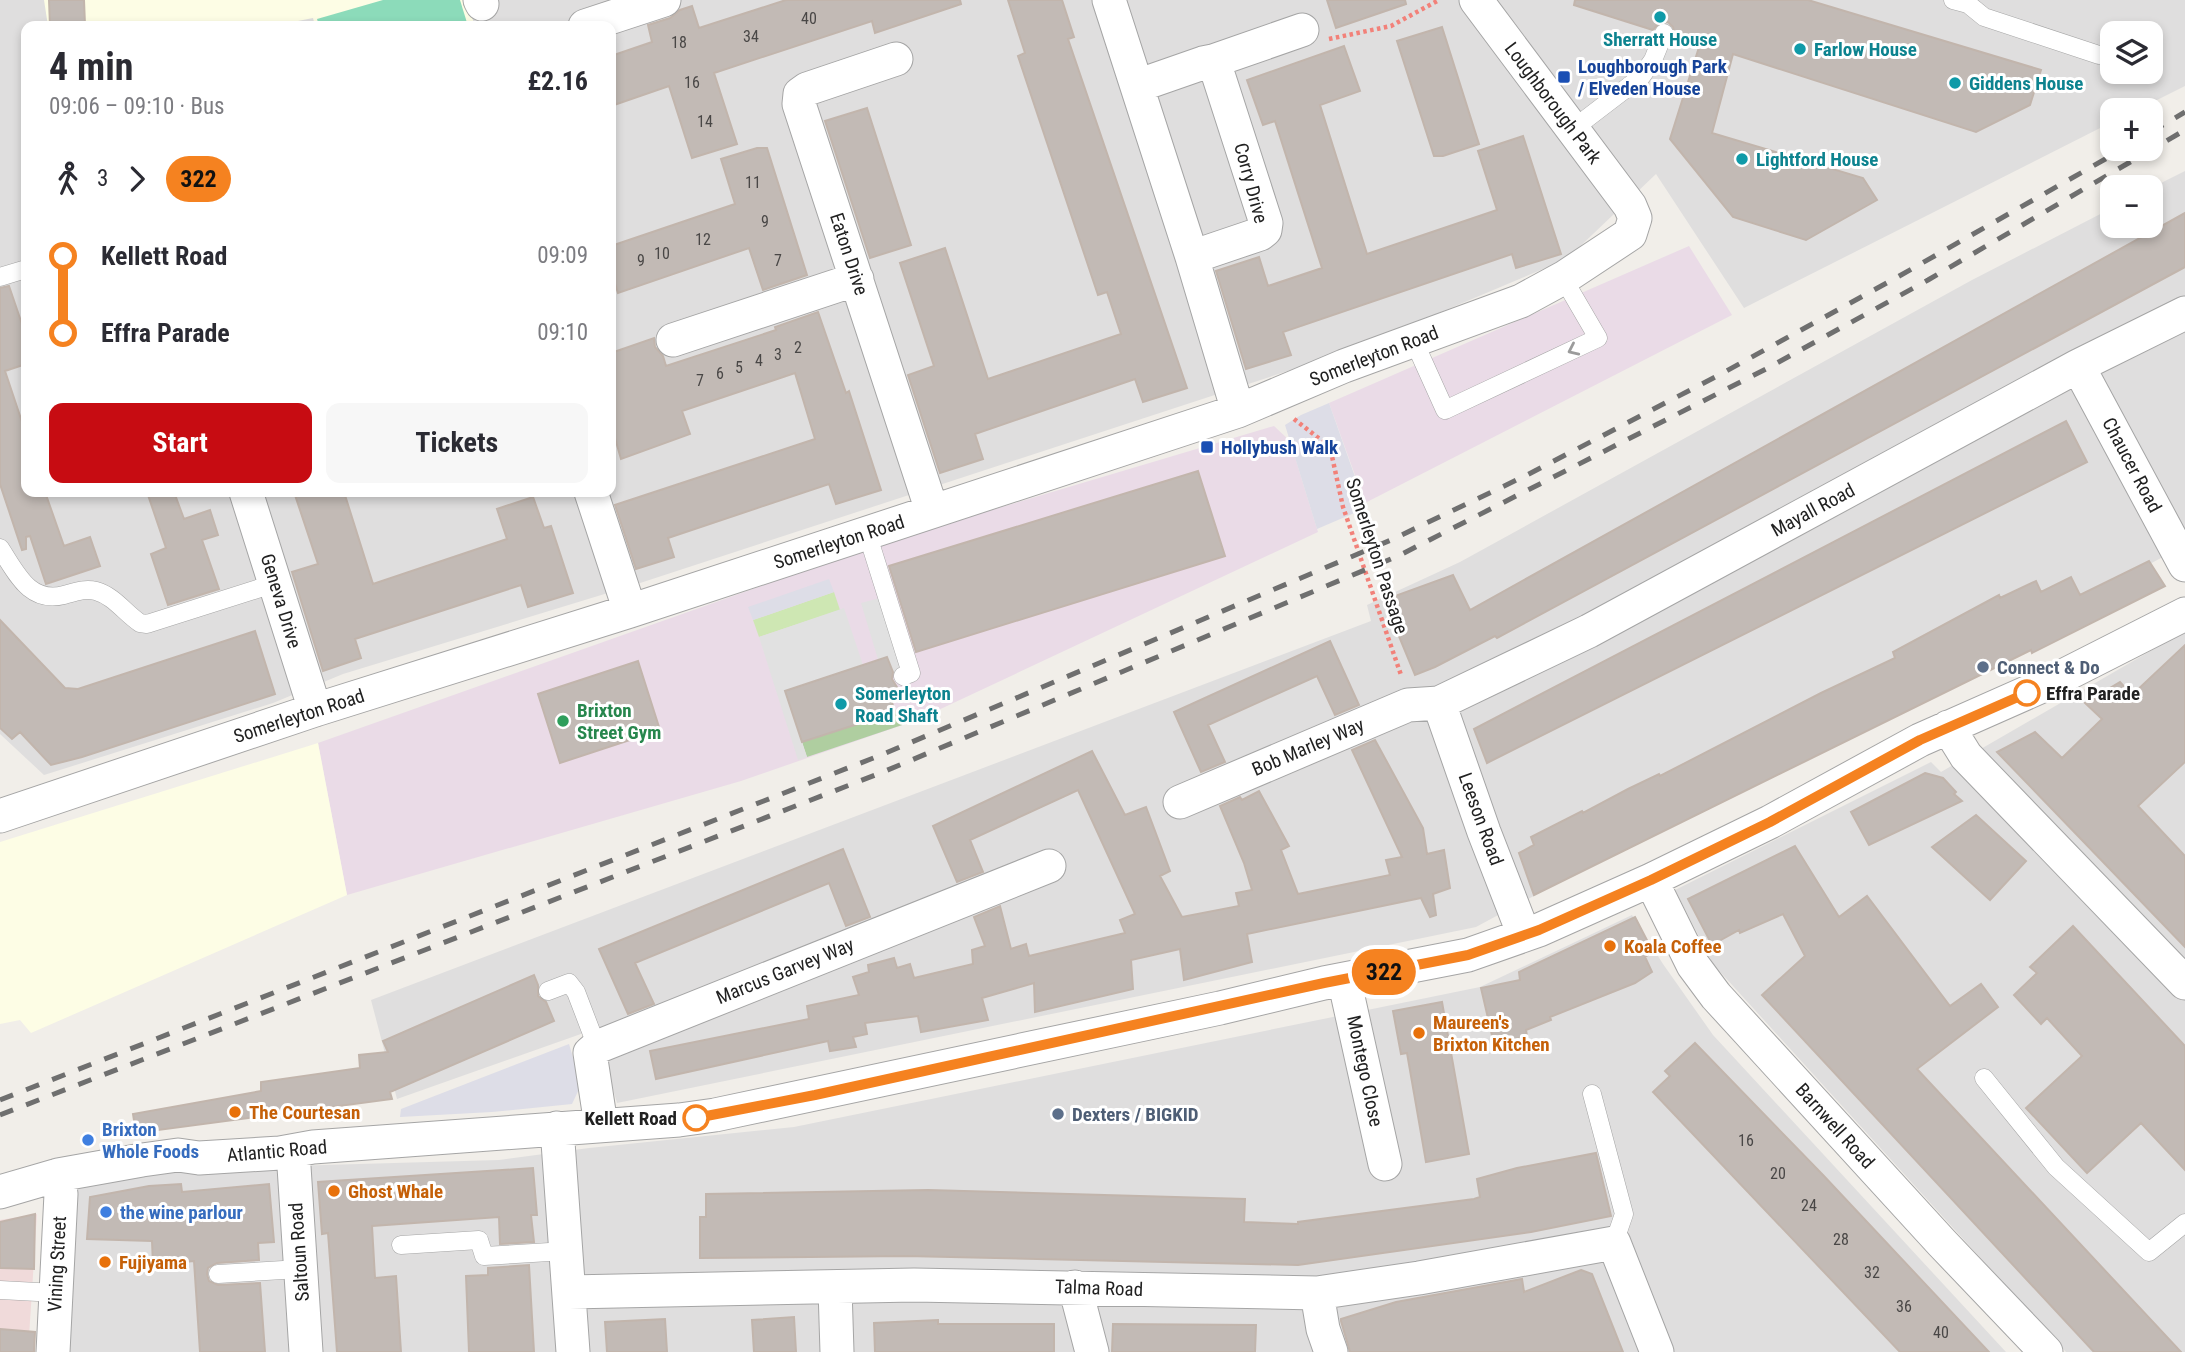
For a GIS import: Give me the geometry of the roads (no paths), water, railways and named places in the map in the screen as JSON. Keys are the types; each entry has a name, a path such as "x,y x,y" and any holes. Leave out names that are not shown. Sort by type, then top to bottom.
{"street":[{"path":"600,21 664,0"},
{"path":"1109,0 1192,257 1238,411"},
{"name":"Loughborough Park","path":"1476,0 1630,206"},
{"path":"1137,86 1302,30"},
{"name":"Eaton Drive","path":"896,60 807,89 800,94 799,104 932,511"},
{"name":"Corry Drive","path":"1192,257 1260,234 1265,230 1266,223 1213,61"},
{"name":"Somerleyton Road","path":"0,816 315,710 630,611 1238,411 1413,340 1521,301 1563,278 1630,234 1636,218 1630,206"},
{"path":"673,340 857,279"},
{"name":"Mayall Road","path":"1424,704 1589,631 2078,366 2185,313"},
{"name":"Chaucer Road","path":"2078,366 2185,565"},
{"name":"Geneva Drive","path":"248,497 315,710"},
{"path":"593,497 630,611"},
{"name":"Atlantic Road","path":"0,1192 58,1175 177,1155 199,1158 679,1120 815,1095 1344,979 1468,955 1524,935 1651,880 1770,822 1920,740 2051,682 2185,614"},
{"name":"Bob Marley Way","path":"1180,802 1424,704"},
{"name":"Leeson Road","path":"1424,704 1484,832 1524,935"},
{"path":"1948,727 1966,756 2185,983"},
{"name":"Marcus Garvey Way","path":"597,1047 1049,866"},
{"name":"Barnwell Road","path":"1651,880 1693,965 1716,996 1942,1243 2046,1352"},
{"name":"Montego Close","path":"1344,979 1385,1164"},
{"path":"597,1047 590,1053 601,1125"},
{"path":"557,1128 573,1352"},
{"name":"Saltoun Road","path":"293,1151 306,1352"},
{"name":"Vining Street","path":"52,1352 61,1194 58,1175"},
{"path":"1616,1247 1657,1352"},
{"name":"Talma Road","path":"569,1292 914,1284 1317,1293 1616,1247"},
{"path":"835,1287 837,1352"},
{"path":"1075,1287 1092,1352"},
{"path":"1317,1293 1323,1329 1331,1352"}],"lane":[{"path":"1953,0 1968,4 1984,17 2099,55"},
{"path":"1573,129 1641,77 1653,60 1664,33"},
{"path":"0,277 21,271"},
{"path":"1413,340 1445,410 1598,338 1563,278"},
{"path":"867,533 911,673 904,676"},
{"path":"0,548 26,587 35,593 57,597 86,589 97,591 108,596 140,623 147,624 276,583"},
{"path":"548,991 569,983 576,992 597,1047"},
{"path":"1984,1078 2056,1167 2149,1252 2185,1223"},
{"path":"1592,1094 1624,1214 1616,1247"},
{"path":"401,1245 479,1240 484,1256 566,1251"},
{"path":"218,1274 300,1269"},
{"path":"0,1290 57,1293"}],"railway":[{"path":"2163,125 2185,112"},
{"path":"0,1115 883,772 1398,556 1766,369 1928,280 2185,130"},
{"path":"0,1100 881,755 1391,540 1525,476 1719,375 2102,161"}],"place":[{"name":"Sherratt House","path":"1660,17"},
{"name":"Farlow House","path":"1800,49"},
{"name":"Loughborough Park / Elveden House","path":"1564,77"},
{"name":"Giddens House","path":"1955,83"},
{"name":"Lightford House","path":"1742,159"},
{"name":"Hollybush Walk","path":"1207,447"},
{"name":"Connect & Do","path":"1983,667"},
{"name":"Effra Parade","path":"2027,693"},
{"name":"Somerleyton Road Shaft","path":"841,704"},
{"name":"Brixton Street Gym","path":"563,721"},
{"name":"Koala Coffee","path":"1610,946"},
{"name":"Maureen's Brixton Kitchen","path":"1419,1033"},
{"name":"The Courtesan","path":"235,1112"},
{"name":"Dexters / BIGKID","path":"1058,1114"},
{"name":"Kellett Road","path":"696,1118"},
{"name":"Brixton Whole Foods","path":"88,1140"},
{"name":"Ghost Whale","path":"334,1191"},
{"name":"the wine parlour","path":"106,1212"},
{"name":"Fujiyama","path":"105,1262"}]}
